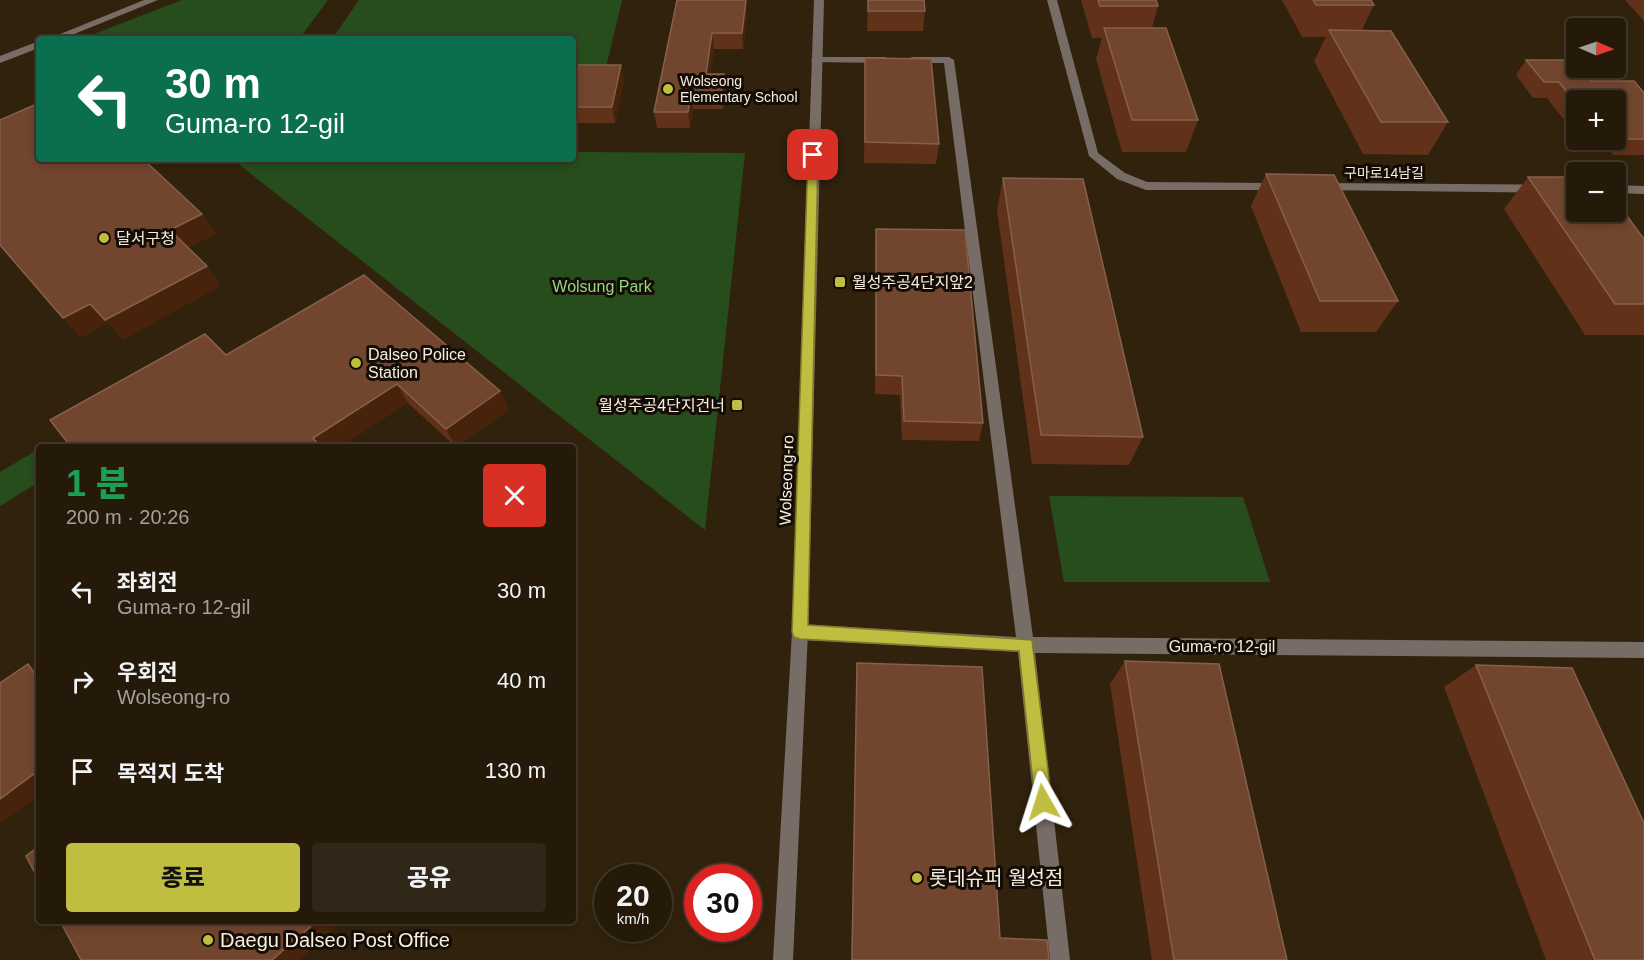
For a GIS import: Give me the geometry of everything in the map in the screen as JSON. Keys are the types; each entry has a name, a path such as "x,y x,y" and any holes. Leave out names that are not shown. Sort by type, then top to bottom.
{"street":[{"path":"61,36 153,0"},
{"name":"Wolseong-ro","path":"783,960 800,632 819,0"},
{"path":"1052,0 1093,154 1121,176 1146,186 1292,187"},
{"path":"0,60 36,45"},
{"path":"816,60 949,60 1026,645 1060,960"},
{"name":"구마로14남길","path":"1312,187 1566,189"},
{"path":"1626,189 1644,190"},
{"name":"Guma-ro 12-gil","path":"800,632 1026,645 1644,650"}],"green space":[{"path":"182,0 328,0 301,36 89,36"},
{"path":"359,0 622,0 603,80 576,80 576,36 334,36"},
{"name":"Wolsung Park","path":"576,152 745,153 705,530 236,162 576,162"},
{"path":"36,451 36,484 0,506 0,472"},
{"path":"1049,496 1243,497 1270,582 1064,582"}],"building":[{"path":"677,0 746,0 742,33 712,33 706,74 724,74 721,93 691,93 688,112 654,112"},
{"path":"868,0 924,0 925,11 868,11"},
{"path":"1098,0 1156,0 1158,6 1100,6"},
{"path":"1313,0 1371,0 1374,5 1316,5"},
{"path":"1104,28 1166,28 1198,120 1132,120"},
{"path":"1329,30 1391,31 1448,122 1381,122"},
{"path":"865,58 931,59 939,144 865,142"},
{"path":"1526,60 1566,60 1566,78 1588,78 1591,81 1634,81 1644,93 1644,139 1626,139 1626,90 1566,91 1559,82 1544,82"},
{"path":"576,65 621,65 612,107 576,107"},
{"name":"달서구청","path":"36,104 36,162 146,162 202,214 170,230 207,266 105,320 90,304 63,318 0,245 0,120"},
{"path":"1266,174 1334,175 1398,301 1320,301"},
{"path":"1528,177 1566,177 1566,222 1626,222 1626,215 1644,239 1644,304 1615,304"},
{"path":"1003,178 1083,179 1143,437 1041,435"},
{"path":"876,229 965,230 983,423 904,421 902,376 876,375"},
{"name":"Dalseo Police Station","path":"364,275 500,391 446,429 397,384 313,438 318,444 69,444 50,420 205,334 226,355"},
{"path":"1125,661 1219,664 1287,960 1174,960"},
{"path":"857,663 982,667 1000,938 1047,940 1049,960 852,960"},
{"path":"28,664 36,676 36,772 0,799 0,683"},
{"path":"1476,665 1572,668 1644,823 1644,960 1595,960"},
{"path":"36,848 36,875 26,856"},
{"name":"Daegu Dalseo Post Office","path":"62,924 314,924 272,960 81,960"}],"place":[{"name":"Wolseong Elementary School","path":"668,89"},
{"name":"달서구청","path":"104,238"},
{"name":"월성주공4단지앞2","path":"840,282"},
{"name":"Dalseo Police Station","path":"356,363"},
{"name":"월성주공4단지건너","path":"737,405"},
{"name":"롯데슈퍼 월성점","path":"917,878"},
{"name":"Daegu Dalseo Post Office","path":"208,940"}],"route":[{"path":"813,155 800,632 1026,645 1043,802"}]}
